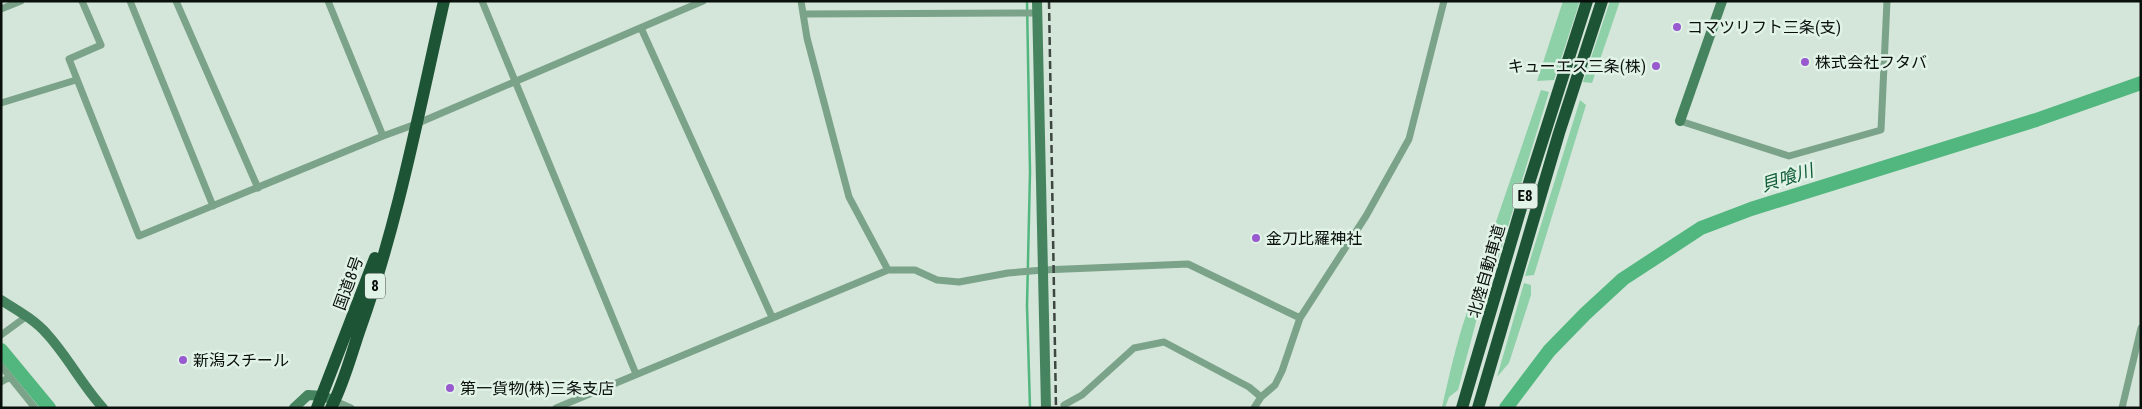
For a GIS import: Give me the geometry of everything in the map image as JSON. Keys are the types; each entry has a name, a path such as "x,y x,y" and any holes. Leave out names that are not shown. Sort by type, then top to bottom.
{"highway":[{"name":"国道8号","path":"317,408 330,402 371,298 407,168 444,1"},
{"name":"北陸自動車道","path":"1462,408 1524,198 1587,1"},
{"name":"北陸自動車道","path":"1478,408 1557,142 1602,1"}],"street":[{"path":"1,9 20,1"},
{"path":"82,1 101,45 69,58 76,80 139,236 416,124 703,1"},
{"path":"130,1 213,206"},
{"path":"176,1 258,188"},
{"path":"328,1 383,136"},
{"path":"482,1 636,374"},
{"path":"801,1 807,38 849,197 888,270"},
{"path":"1037,1 1034,14 1046,408"},
{"path":"1254,408 1262,396 1275,385 1282,371 1300,318 1366,216 1409,139 1444,1"},
{"path":"1722,1 1680,121 1790,156 1881,130 1887,1"},
{"path":"803,14 1034,14"},
{"path":"641,28 772,317"},
{"path":"1,103 76,80"},
{"path":"556,408 888,270 915,270 937,280 959,282 1008,273 1042,270 1188,264 1300,318"},
{"path":"1,300 27,316 47,334 103,408"},
{"path":"2,335 27,316"},
{"path":"2122,408 2141,328"},
{"path":"1064,405 1082,394 1134,348 1164,342 1249,387 1262,396"},
{"path":"1,366 31,407"},
{"path":"1,382 10,377"},
{"path":"294,408 308,395 350,408"}],"green space":[{"path":"1563,1 1580,1 1554,80 1537,81"},
{"path":"1610,1 1620,1 1592,83 1583,82"},
{"path":"1541,90 1549,92 1494,272 1482,263"},
{"path":"1580,100 1586,105 1534,275 1525,276"},
{"path":"1482,283 1481,303 1458,390 1449,397 1445,408 1442,408 1463,323 1469,306"},
{"path":"1524,283 1531,285 1531,295 1509,363 1497,377"}],"waterway":[{"path":"1027,1 1030,172 1027,306 1030,408"},
{"name":"貝喰川","path":"1506,408 1549,351 1585,314 1623,279 1701,228 1751,209 2036,120 2141,83"},
{"path":"1,350 49,408"}],"railway":[{"path":"1049,1 1056,408"}],"place":[{"name":"コマツリフト三条(支)","path":"1677,27"},
{"name":"株式会社フタバ","path":"1805,62"},
{"name":"キューエス三条(株)","path":"1656,66"},
{"name":"金刀比羅神社","path":"1256,238"},
{"name":"新潟スチール","path":"183,360"},
{"name":"第一貨物(株)三条支店","path":"450,388"}]}
